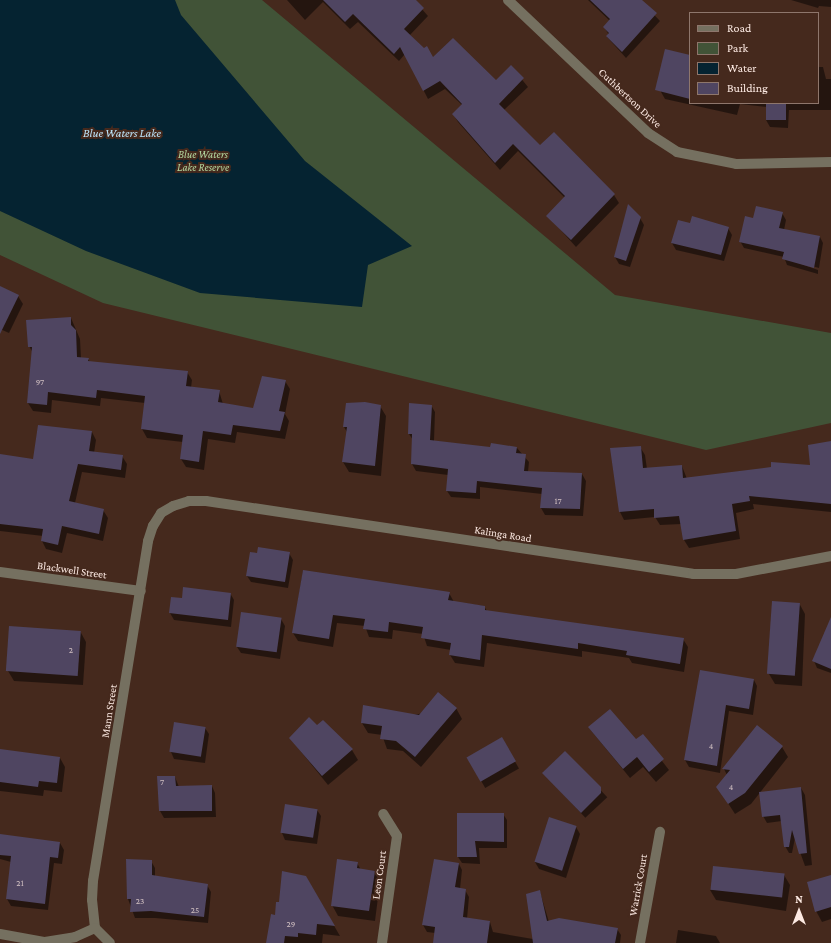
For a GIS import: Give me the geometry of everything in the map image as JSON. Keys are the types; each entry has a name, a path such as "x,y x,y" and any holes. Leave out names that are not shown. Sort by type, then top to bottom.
{"street":[{"name":"Cuthbertson Drive","path":"508,0 648,133 677,152 736,164 831,162"},
{"name":"Kalinga Road","path":"173,506 189,501 206,501 693,574 736,574 831,556"},
{"name":"Mann Street","path":"95,928 92,900 93,880 148,542 153,526 161,514 173,506"},
{"name":"Blackwell Street","path":"0,572 141,591"},
{"name":"Leon Court","path":"382,943 397,836 383,814"},
{"name":"Warrick Court","path":"640,943 660,832"},
{"path":"0,934 45,942 75,936 95,928 110,943"}],"green space":[{"name":"Blue Waters Lake Reserve","path":"0,0 262,0 615,295 831,333 831,423 706,450 103,303 0,255"}],"water":[{"name":"Blue Waters Lake","path":"0,0 175,0 181,15 305,161 412,246 368,265 362,307 200,293 86,251 0,211"}],"building":[{"path":"323,0 416,0 424,8 404,29 424,48 427,46 433,57 453,38 496,80 511,65 524,78 499,104 540,145 554,132 615,194 571,240 546,216 565,196 513,144 495,163 452,114 462,104 440,81 423,91 400,47 394,54 353,14 345,22"},
{"path":"590,0 642,0 657,13 622,52 606,36 609,33 603,27 610,19"},
{"path":"665,49 689,55 689,99 655,90"},
{"path":"766,104 786,104 786,120 766,120"},
{"path":"628,204 641,217 626,261 614,257"},
{"path":"756,206 783,212 779,228 820,236 814,268 782,259 784,252 739,242 745,216 753,218"},
{"path":"692,216 729,227 721,255 671,243 678,220 690,223"},
{"path":"0,286 19,295 0,334"},
{"path":"71,317 71,325 76,330 77,357 89,358 88,361 188,371 186,386 220,390 218,402 253,408 262,376 286,380 279,411 285,412 280,431 233,425 231,435 203,431 199,462 180,459 183,435 141,429 145,396 97,390 96,398 48,392 47,405 27,403 32,347 28,347 26,320"},
{"path":"365,402 381,405 375,466 342,462 347,427 343,427 346,403"},
{"path":"409,403 432,405 430,440 490,447 491,443 517,447 516,453 526,454 524,471 582,473 580,509 540,508 542,488 477,481 476,493 446,491 448,469 411,464 412,434 408,434"},
{"path":"38,425 92,431 89,451 123,455 121,470 78,464 69,501 104,509 99,534 62,526 58,545 41,541 43,529 0,524 0,454 33,459"},
{"path":"831,441 831,504 749,496 750,501 732,504 736,531 683,540 679,516 654,518 654,509 619,512 610,448 641,446 643,468 682,465 683,478 771,467 771,462 810,465 808,445"},
{"path":"258,547 290,552 285,582 246,576 250,552 257,553"},
{"path":"303,570 450,592 448,600 485,606 485,610 684,638 680,664 626,655 627,651 578,643 578,649 482,635 480,660 449,655 451,643 421,638 423,627 389,622 388,632 363,629 365,619 333,615 329,639 292,633"},
{"path":"183,587 231,593 228,620 169,613 171,597 182,598"},
{"path":"772,601 800,603 795,676 767,674"},
{"path":"241,612 282,618 277,652 236,647"},
{"path":"831,617 831,669 812,661"},
{"path":"9,626 81,631 78,676 6,671"},
{"path":"700,670 754,679 749,709 726,705 717,766 684,760"},
{"path":"438,692 457,708 415,757 396,741 380,739 382,726 361,723 363,705 419,715"},
{"path":"610,709 636,739 643,734 664,759 649,772 637,757 623,769 588,727"},
{"path":"309,717 317,725 323,720 353,749 322,776 289,738"},
{"path":"174,722 206,727 201,757 169,752"},
{"path":"757,725 783,746 745,793 728,804 716,787 730,770 722,769"},
{"path":"502,737 516,761 480,782 466,758"},
{"path":"0,749 60,757 57,783 39,781 38,787 0,782"},
{"path":"565,751 601,787 601,793 581,813 542,773"},
{"path":"157,776 175,776 176,786 212,785 212,811 159,811"},
{"path":"801,787 807,853 799,854 792,830 789,847 784,847 780,815 762,817 759,792"},
{"path":"285,804 318,809 313,838 280,833"},
{"path":"457,813 504,813 504,842 475,841 477,857 457,857"},
{"path":"549,817 577,826 562,871 534,862"},
{"path":"0,834 60,842 58,858 50,857 45,904 6,899 11,856 0,855"},
{"path":"126,859 152,860 152,875 208,884 204,917 151,911 130,912 131,899 127,899"},
{"path":"337,859 358,862 357,868 375,871 369,911 331,906"},
{"path":"434,859 459,863 455,887 466,889 463,917 490,921 487,943 433,943 435,927 422,925"},
{"path":"713,866 785,874 782,897 710,890"},
{"path":"282,871 306,876 335,926 317,924 316,935 298,933 298,937 285,936 284,943 266,943 271,914 275,915 276,902 279,902"},
{"path":"831,875 831,907 815,912 807,882"},
{"path":"540,890 547,921 559,918 618,928 615,943 533,943 526,894"}]}
